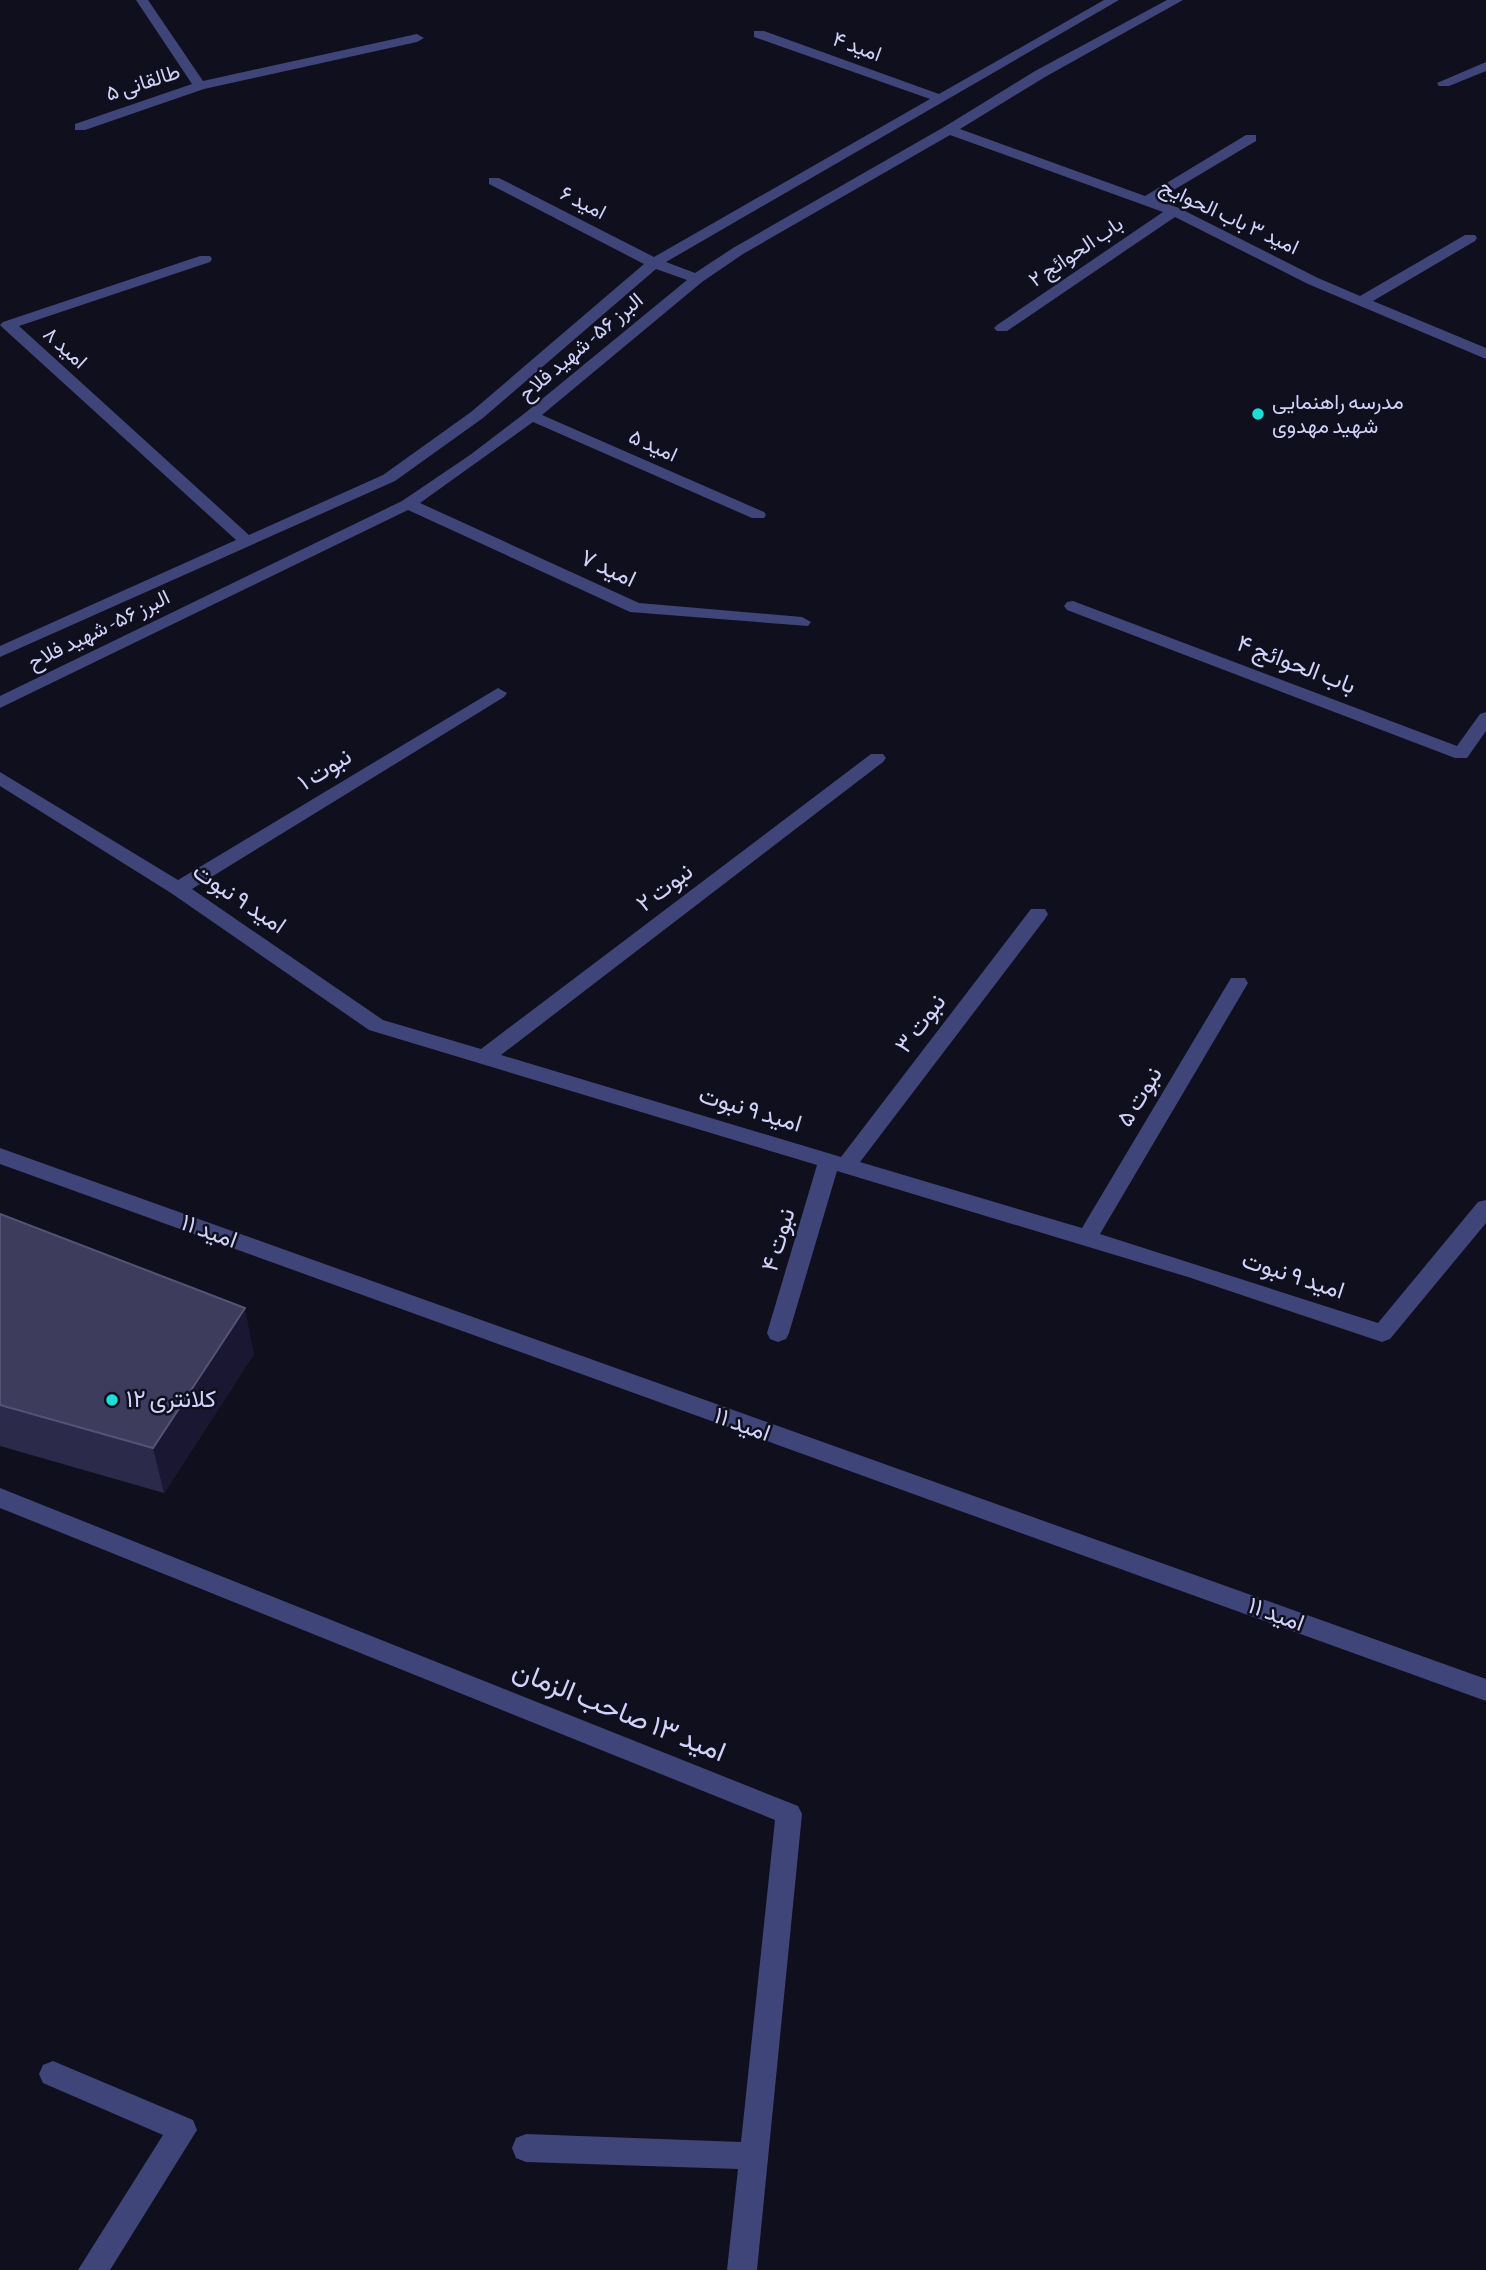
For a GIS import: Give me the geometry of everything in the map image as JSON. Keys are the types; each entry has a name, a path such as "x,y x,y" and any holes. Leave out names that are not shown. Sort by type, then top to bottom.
{"street":[{"name":"طالقانی ۵","path":"80,127 201,86 142,0"},
{"name":"البرز ۵۶- شهید فلاح","path":"0,652 389,478 477,415 654,263 1113,0"},
{"name":"البرز ۵۶- شهید فلاح","path":"0,703 274,567 408,505 531,416 696,279 738,251 1040,74 1177,0"},
{"name":"امید ۴","path":"759,34 941,99"},
{"path":"201,86 417,38"},
{"path":"1444,83 1486,66"},
{"name":"امید ۳ باب الحوایج","path":"948,130 1174,211 1313,281 1486,354"},
{"path":"1146,201 1251,138"},
{"name":"امید ۶","path":"494,181 654,263 696,279"},
{"name":"باب الحوائج ۲","path":"1002,328 1174,211"},
{"path":"1362,301 1470,238"},
{"name":"امید ۸","path":"205,259 8,325 247,542"},
{"name":"امید ۵","path":"531,416 758,515"},
{"name":"امید ۷","path":"408,505 636,608 802,622"},
{"name":"باب الحوائج ۴","path":"1073,606 1461,754 1486,718"},
{"name":"نبوت ۱","path":"178,889 498,693"},
{"name":"نبوت ۲","path":"483,1058 877,758"},
{"name":"امید ۹ نبوت","path":"0,778 178,889 376,1026 1087,1238 1382,1333 1486,1208"},
{"name":"نبوت ۳","path":"838,1164 1038,914"},
{"name":"نبوت ۵","path":"1087,1238 1238,983"},
{"name":"امید ۱۱","path":"0,1156 525,1347 1486,1690"},
{"name":"نبوت ۴","path":"778,1333 838,1164"},
{"name":"امید ۱۳ صاحب الزمان","path":"0,1498 789,1814 742,2270"},
{"path":"53,2074 183,2130 93,2270"},
{"path":"526,2148 754,2156"}],"building":[{"name":"کلانتری ۱۲","path":"0,1214 245,1308 153,1448 0,1405"}],"place":[{"name":"مدرسه راهنمایی شهید مهدوی","path":"1258,414"},
{"name":"کلانتری ۱۲","path":"112,1400"}]}
